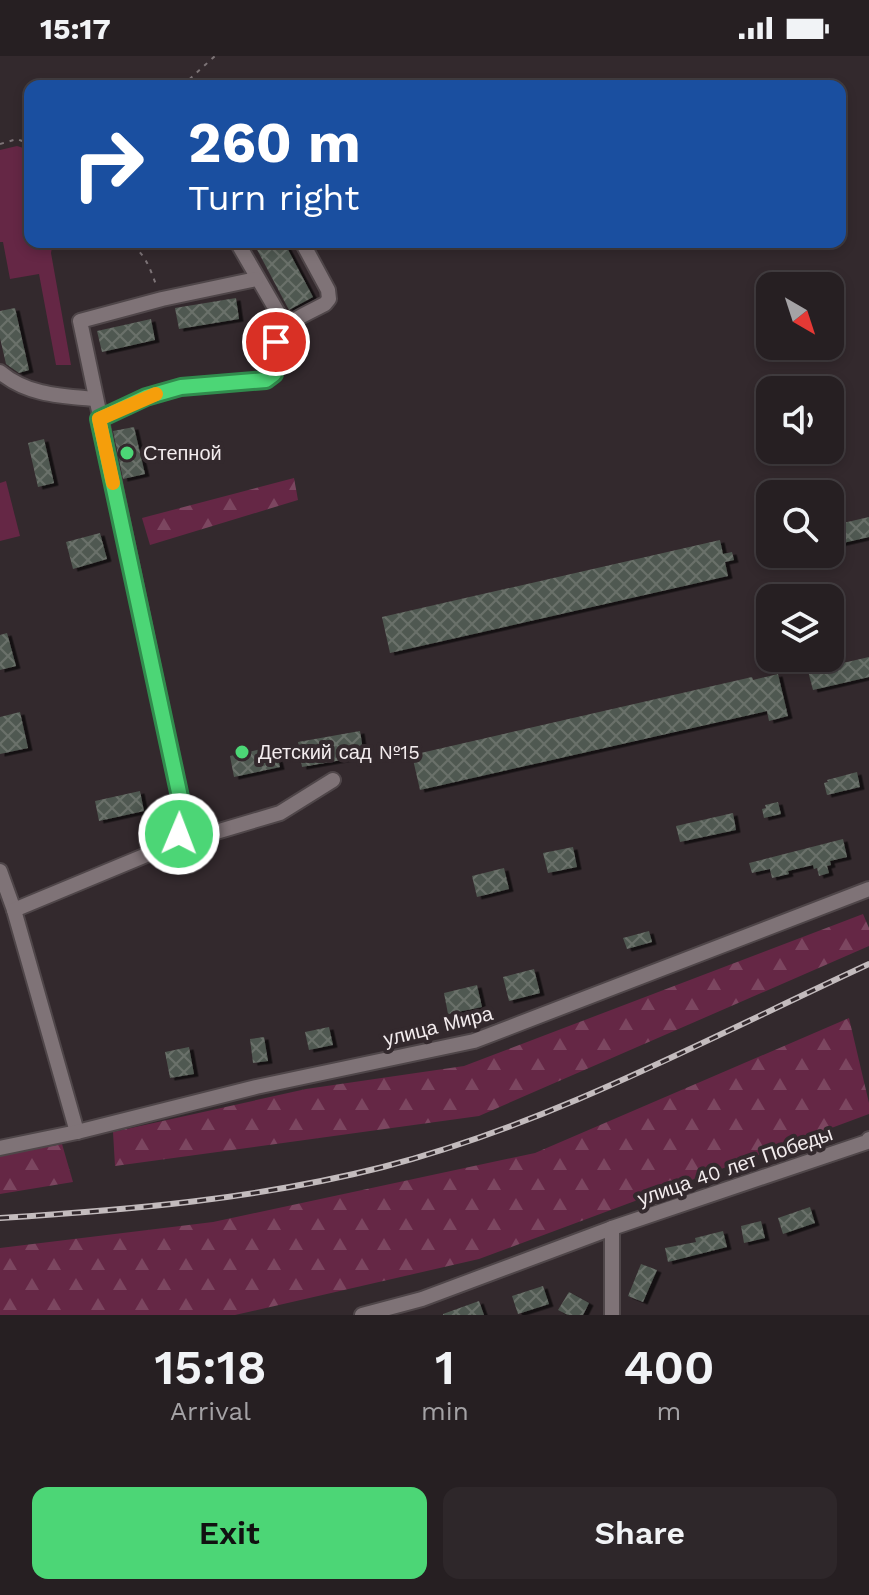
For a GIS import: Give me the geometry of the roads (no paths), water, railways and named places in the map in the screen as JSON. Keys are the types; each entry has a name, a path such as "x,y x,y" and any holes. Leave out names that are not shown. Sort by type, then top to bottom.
{"street":[{"path":"240,248 285,325"},
{"path":"99,419 146,397 181,387 266,380 274,374 276,342 285,325 329,299 328,290 305,248"},
{"path":"168,846 179,834 183,811 80,321 256,279"},
{"path":"0,372 11,381 47,395 95,399"},
{"path":"14,910 168,846 280,813 333,780"},
{"path":"0,871 77,1132"},
{"name":"улица Мира","path":"0,1148 256,1087 474,1041 869,889"},
{"name":"улица 40 лет Победы","path":"362,1315 422,1299 612,1228 869,1139"},
{"path":"612,1228 612,1315"}],"railway":[{"path":"0,1218 145,1207 240,1195 336,1178 446,1149 570,1103 869,964"}],"place":[{"name":"Степной","path":"127,453"},
{"name":"Детский сад №15","path":"242,752"}]}
